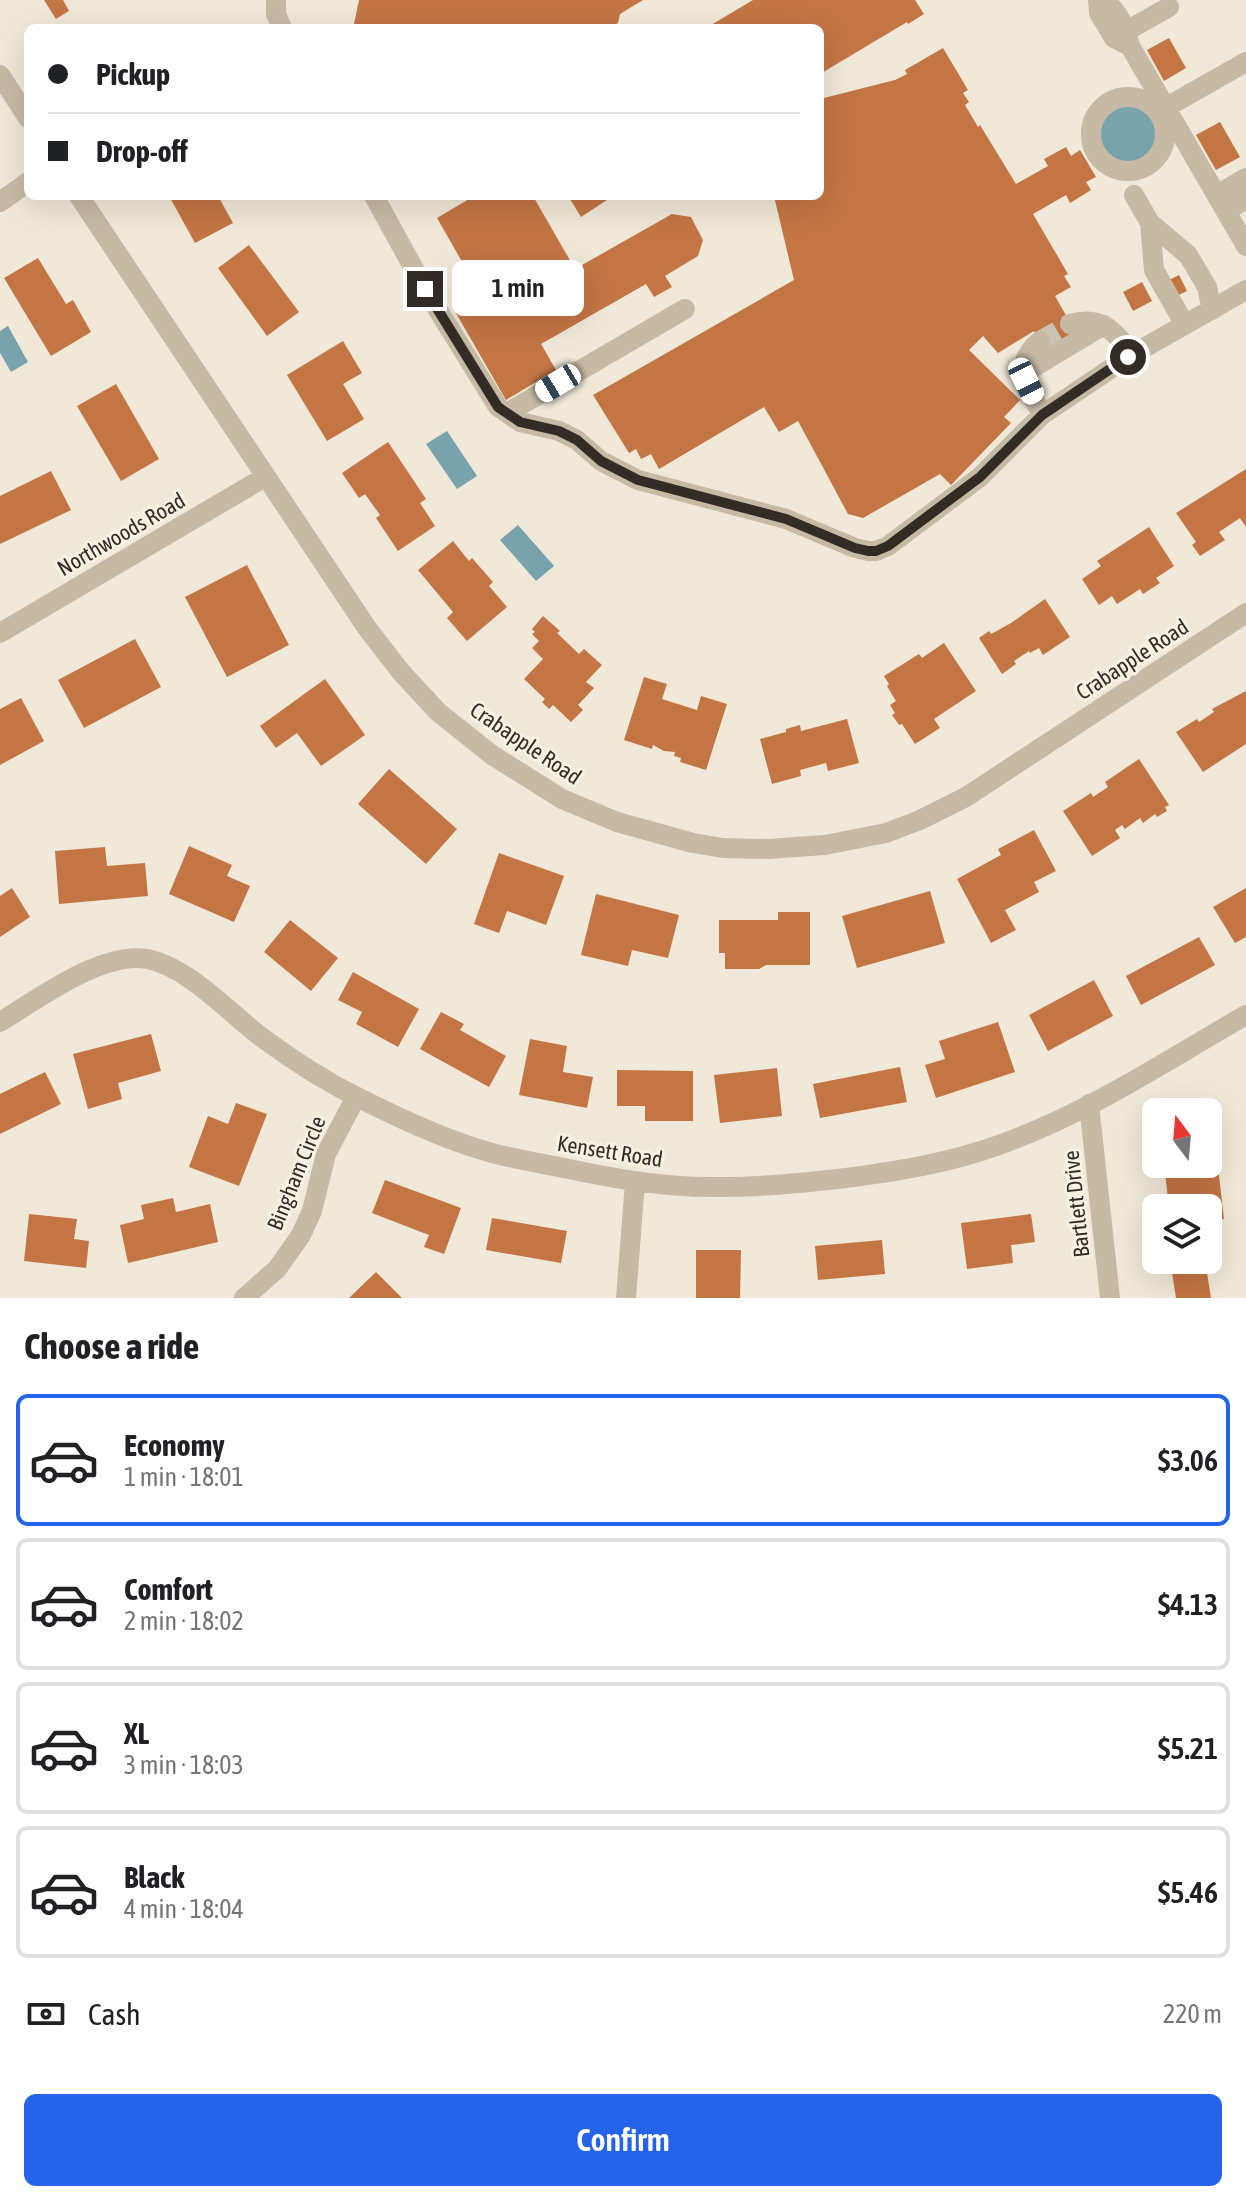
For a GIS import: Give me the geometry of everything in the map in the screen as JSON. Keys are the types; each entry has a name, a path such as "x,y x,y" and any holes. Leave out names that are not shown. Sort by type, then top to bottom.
{"street":[{"path":"276,0 276,14 280,24"},
{"path":"1101,0 1099,13 1123,38 1162,109 1246,246"},
{"path":"1123,38 1169,7"},
{"path":"1162,109 1246,62"},
{"path":"0,75 24,112"},
{"path":"1222,203 1246,178"},
{"path":"0,202 24,185"},
{"path":"1134,195 1195,294 1212,310"},
{"path":"1222,203 1246,199"},
{"name":"Crabapple Road","path":"82,200 367,628 401,672 438,712 492,755 562,799 617,822 723,848 825,845 886,833 966,797 1246,613"},
{"path":"376,200 425,289 498,407 520,422 559,431 577,440 601,461 638,480 786,519 868,551 888,546 980,477 1042,415 1132,354 1246,290"},
{"path":"1154,226 1154,270 1185,325"},
{"path":"507,413 685,309"},
{"path":"1070,324 1090,321 1104,325 1115,332 1132,354"},
{"path":"1024,373 1104,325"},
{"path":"1040,341 1030,349 1024,360 1024,373 1042,415"},
{"name":"Northwoods Road","path":"0,633 265,477"},
{"name":"Kensett Road","path":"0,1022 96,967 131,958 153,960 183,974 263,1038 313,1073 400,1118 482,1150 635,1182 712,1188 808,1182 893,1172 945,1162 1000,1145 1089,1104 1246,1015"},
{"name":"Bingham Circle","path":"244,1298 277,1269 301,1235 312,1211 326,1154 356,1097"},
{"name":"Bartlett Drive","path":"1089,1104 1110,1298"},
{"path":"626,1298 635,1182"}],"water":[{"path":"1127,103 1138,105 1148,112 1155,122 1155,144 1148,154 1138,161 1127,163 1116,161 1106,154 1099,144 1097,133 1099,122 1106,112 1116,105"},
{"path":"8,326 28,362 11,372 0,353 0,331"},
{"path":"447,431 477,476 457,489 426,444"},
{"path":"518,525 554,566 536,581 500,540"}],"building":[{"path":"44,0 63,0 69,11 56,19"},
{"path":"359,0 643,0 620,14 616,24 354,24"},
{"path":"753,0 915,0 924,14 824,72 824,24 713,24"},
{"path":"1169,38 1186,68 1164,81 1147,50"},
{"path":"943,48 968,90 963,93 969,102 965,105 1016,184 1048,166 1044,159 1066,147 1071,156 1080,150 1096,177 1086,182 1091,190 1070,203 1066,195 1033,214 1068,274 1064,276 1071,287 1055,296 1076,333 1045,351 1034,331 998,353 983,336 969,350 1020,400 1004,417 1011,423 951,485 940,474 863,518 848,514 798,421 779,432 764,407 659,469 651,454 641,459 636,449 629,453 593,395 794,280 775,200 824,200 824,98 895,80 907,74 905,70"},
{"path":"1220,122 1240,157 1216,170 1196,135"},
{"path":"171,200 220,200 233,223 195,243"},
{"path":"467,200 535,200 575,269 672,214 691,217 703,240 698,256 665,276 672,287 654,297 646,284 541,344 556,370 506,400 453,308 480,293 437,218"},
{"path":"570,200 607,200 581,217"},
{"path":"249,245 299,312 267,336 218,268"},
{"path":"38,258 66,304 73,300 91,332 51,356 4,278"},
{"path":"1179,275 1187,291 1175,297 1167,281"},
{"path":"1142,282 1152,301 1133,311 1123,292"},
{"path":"343,341 362,373 343,384 364,419 327,441 287,375"},
{"path":"116,384 159,459 121,481 77,406"},
{"path":"388,442 426,499 420,503 435,526 398,551 376,518 380,515 365,494 359,498 342,473"},
{"path":"1246,469 1246,527 1240,518 1219,532 1225,540 1200,556 1192,545 1196,542 1176,513"},
{"path":"51,471 71,510 0,544 0,496"},
{"path":"1149,527 1174,566 1156,578 1160,583 1143,594 1140,589 1117,604 1112,596 1099,605 1082,579 1101,566 1097,561"},
{"path":"453,541 469,561 472,558 493,582 489,586 507,607 467,641 447,618 453,612 418,570"},
{"path":"247,565 289,645 227,677 185,597"},
{"path":"1045,599 1070,637 1043,655 1039,648 1029,651 1002,674 979,638 1011,623"},
{"path":"543,616 579,654 584,649 602,665 586,682 594,688 578,705 583,710 571,722 553,705 549,709 542,702 545,699 524,679 543,659 532,648 539,641 532,634 535,632 532,629"},
{"path":"135,639 161,687 84,728 58,680"},
{"path":"944,643 976,691 934,719 940,728 915,744 892,715 895,713 890,705 896,701 884,676 919,654 922,658"},
{"path":"644,677 667,684 662,699 697,710 701,696 727,704 706,770 680,762 681,758 674,756 675,752 624,740"},
{"path":"325,679 365,735 321,766 297,733 276,748 260,726"},
{"path":"1246,691 1246,744 1203,772 1176,732 1197,719 1199,722 1214,712 1212,709"},
{"path":"21,698 44,741 0,765 0,709"},
{"path":"847,719 859,763 828,771 826,763 800,770 801,776 772,784 760,739 800,725 801,731"},
{"path":"1139,759 1169,805 1165,807 1167,811 1157,817 1155,814 1143,823 1140,818 1125,829 1122,825 1115,830 1120,838 1092,856 1063,811 1091,793 1093,797 1108,787 1105,782"},
{"path":"389,769 457,829 426,864 358,804"},
{"path":"1034,830 1056,871 1034,882 1039,892 1005,910 1016,930 991,943 957,879 1001,855 998,849"},
{"path":"189,846 232,865 227,876 250,886 234,922 169,894"},
{"path":"105,847 107,866 145,863 148,896 59,904 55,851"},
{"path":"499,853 564,876 546,925 507,911 499,933 474,924"},
{"path":"12,888 30,917 0,937 0,896"},
{"path":"1246,888 1246,937 1235,943 1213,907"},
{"path":"930,891 945,943 857,968 842,916"},
{"path":"596,894 679,915 668,958 632,950 628,966 581,955"},
{"path":"778,912 810,912 810,965 725,969 725,953 719,953 719,920 778,920"},
{"path":"290,920 338,958 311,991 264,952"},
{"path":"1199,937 1215,965 1141,1005 1126,976"},
{"path":"353,972 419,1009 398,1047 356,1024 362,1012 338,1000"},
{"path":"1094,980 1113,1016 1048,1051 1029,1015"},
{"path":"441,1012 464,1024 460,1030 506,1056 489,1087 420,1049"},
{"path":"998,1022 1015,1072 936,1098 925,1065 945,1059 939,1041"},
{"path":"151,1034 161,1071 118,1083 122,1099 88,1109 73,1054"},
{"path":"530,1039 567,1046 563,1072 593,1077 587,1108 519,1095"},
{"path":"900,1067 907,1102 820,1118 813,1084"},
{"path":"777,1068 782,1116 720,1123 714,1075"},
{"path":"617,1070 693,1071 693,1121 645,1121 645,1106 617,1106"},
{"path":"45,1072 61,1104 0,1134 0,1094"},
{"path":"236,1103 267,1114 239,1186 189,1167 208,1116 228,1124"},
{"path":"1166,1178 1219,1178 1221,1194 1167,1194"},
{"path":"385,1180 461,1208 444,1254 424,1247 429,1235 372,1213"},
{"path":"173,1198 176,1212 210,1204 218,1242 128,1263 120,1225 144,1219 141,1205"},
{"path":"29,1214 77,1219 74,1239 89,1241 86,1268 24,1261"},
{"path":"1031,1214 1035,1242 1011,1245 1013,1263 967,1269 961,1223"},
{"path":"492,1218 567,1231 561,1263 486,1250"},
{"path":"882,1240 885,1274 818,1280 815,1246"},
{"path":"696,1250 741,1250 740,1298 696,1298"},
{"path":"376,1272 402,1298 349,1298"},
{"path":"1172,1274 1207,1274 1211,1298 1176,1298"}],"tunnel":[{"path":"1040,341 1070,324"}],"route":[{"path":"425,289 498,407 520,422 559,431 577,440 613,469 638,480 786,519 868,551 888,546 980,477 1042,415 1128,357"}]}
